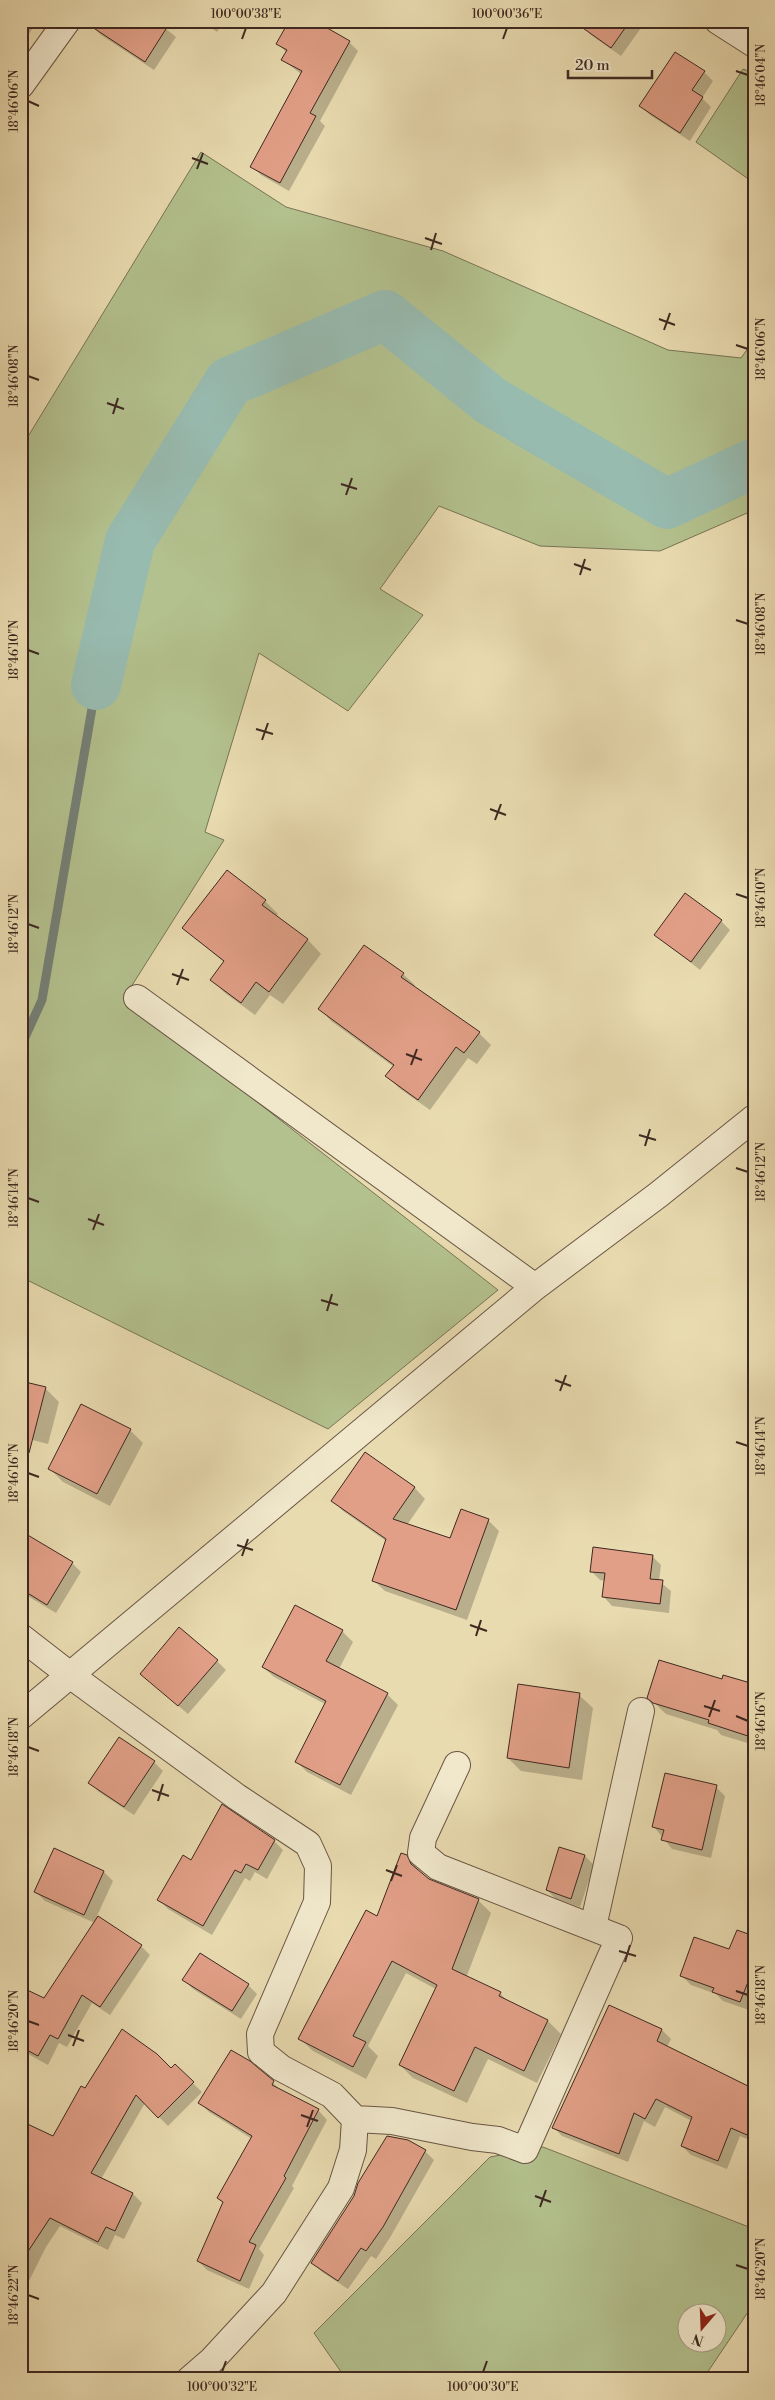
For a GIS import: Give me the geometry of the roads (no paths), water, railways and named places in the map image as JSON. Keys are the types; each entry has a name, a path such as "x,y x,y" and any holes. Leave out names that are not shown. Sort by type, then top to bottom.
{"street":[{"path":"21,85 67,21"},
{"path":"718,21 754,44"},
{"path":"137,998 535,1287"},
{"path":"21,1716 535,1287 658,1195 754,1118"},
{"path":"21,1637 237,1797 308,1844 318,1866 317,1902 260,2034 260,2052 281,2068 332,2095 355,2118 392,2121 472,2137 498,2140 524,2150 619,1938 438,1867 421,1853 423,1838 457,1765"},
{"path":"593,1927 641,1711"},
{"path":"190,2379 212,2360 274,2293 341,2188 353,2150 355,2118"}],"waterway":[{"path":"96,685 130,541 229,382 385,315 491,401 667,504 754,463"},
{"path":"21,1046 42,1000 96,685"}]}
